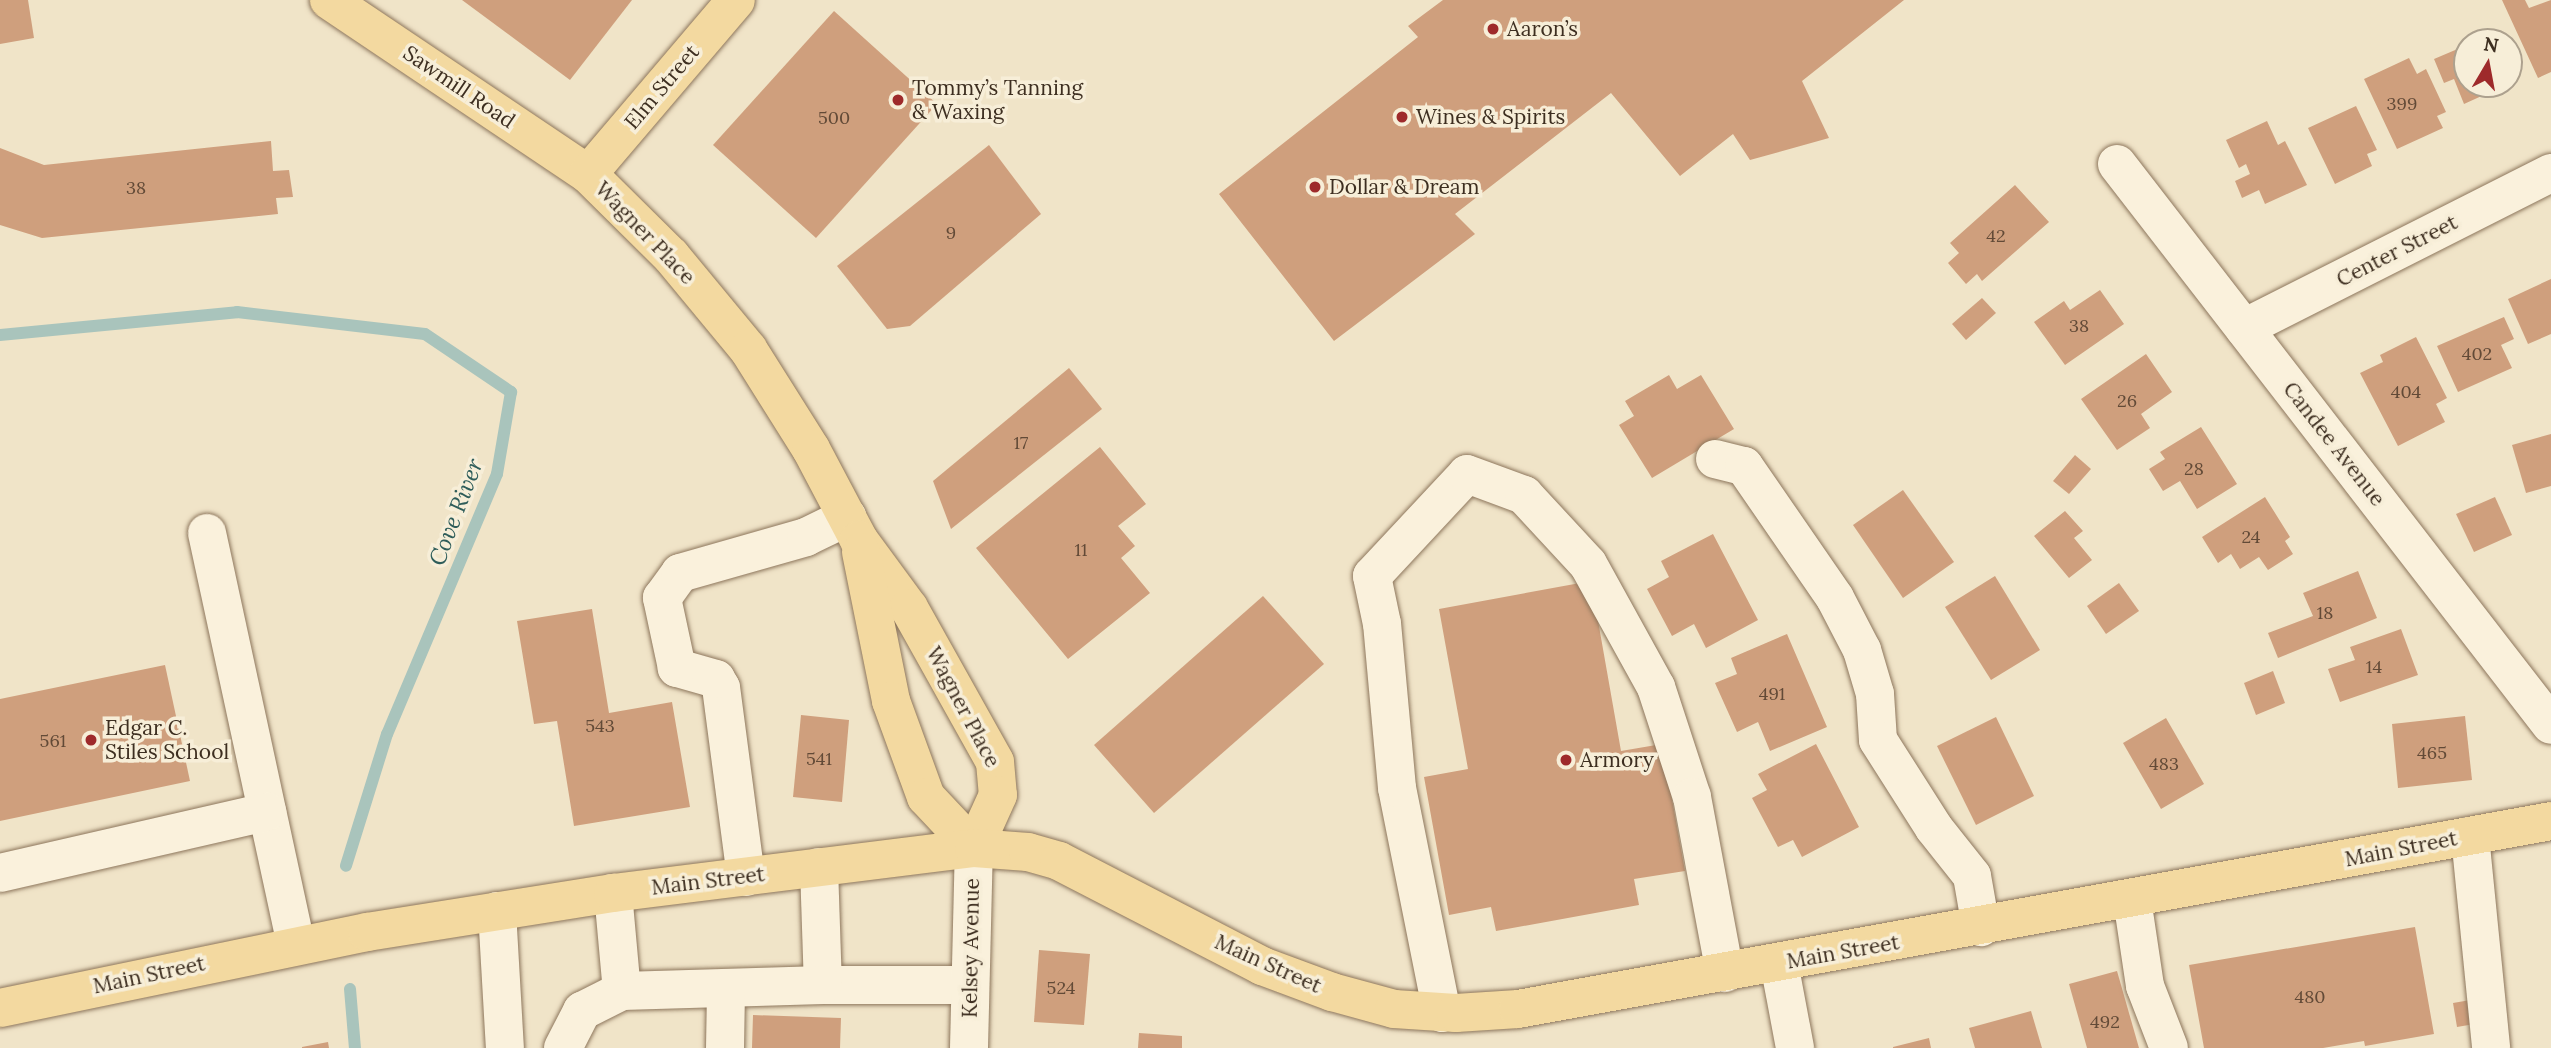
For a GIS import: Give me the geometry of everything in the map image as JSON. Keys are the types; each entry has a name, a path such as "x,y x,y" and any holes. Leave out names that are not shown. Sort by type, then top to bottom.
{"main road":[{"name":"Sawmill Road","path":"329,0 588,174"},
{"name":"Elm Street","path":"588,174 736,0"},
{"name":"Wagner Place","path":"588,174 671,256 748,349 811,449 853,529 909,608 995,762 998,795 974,848 926,797 891,701 853,529"},
{"name":"Main Street","path":"0,1008 296,945 497,911 612,893 974,848 1028,852 1059,861 1262,966 1332,992 1394,1009 1442,1013 1518,1009 1981,927 2551,821"}],"street":[{"name":"Candee Avenue","path":"2116,164 2551,725"},
{"name":"Center Street","path":"2244,328 2551,173"},
{"path":"1715,459 1744,466 1835,598 1862,650 1875,694 1878,740 1934,828 1972,876 1981,927"},
{"path":"1442,1013 1397,788 1382,624 1371,576 1467,474 1524,495 1588,564 1656,687 1692,797 1726,973"},
{"path":"746,877 721,688 716,678 677,668 662,598 680,573 806,537 853,529"},
{"path":"207,533 296,945"},
{"path":"0,873 267,812"},
{"path":"2470,836 2491,1048"},
{"name":"Kelsey Avenue","path":"969,1048 974,848"},
{"path":"819,867 823,985"},
{"path":"612,893 622,991"},
{"path":"2132,899 2145,986 2169,1048"},
{"path":"497,911 505,1048"},
{"path":"1779,963 1795,1048"},
{"path":"563,1048 582,1011 622,991 823,985 970,985"},
{"path":"725,1048 726,988"}],"building":[{"path":"0,0 28,0 34,38 0,44"},
{"path":"462,0 632,0 570,80"},
{"path":"1443,0 1904,0 1802,81 1829,138 1750,160 1733,134 1680,176 1611,93 1455,214 1475,234 1334,341 1219,194 1418,37 1408,26"},
{"path":"2502,0 2525,0 2529,8 2551,0 2551,72 2538,78 2523,46 2523,28 2515,28"},
{"path":"834,11 937,104 816,238 713,145"},
{"path":"2453,51 2453,79 2444,83 2434,59"},
{"path":"2409,58 2417,74 2426,69 2446,112 2437,116 2443,128 2397,149 2364,79"},
{"path":"2462,98 2477,98 2464,104"},
{"path":"2356,106 2377,150 2367,154 2372,166 2335,184 2308,128"},
{"path":"2267,121 2278,145 2285,141 2307,185 2265,204 2259,190 2242,198 2235,181 2250,174 2246,164 2239,168 2226,140"},
{"path":"271,141 273,171 289,170 293,197 276,198 278,214 42,238 0,225 0,148 44,165"},
{"path":"989,145 1041,214 910,326 887,329 837,266"},
{"path":"2015,185 2049,222 1982,281 1977,274 1966,284 1948,263 1959,253 1950,243"},
{"path":"2551,279 2551,334 2528,344 2508,299"},
{"path":"2100,290 2124,324 2065,365 2034,322 2064,301 2070,310"},
{"path":"1982,298 1996,313 1966,340 1952,324"},
{"path":"2504,317 2514,339 2501,345 2512,368 2458,392 2437,346"},
{"path":"2416,337 2447,398 2436,404 2445,422 2398,446 2360,373 2383,362 2380,355"},
{"path":"2146,354 2172,392 2141,414 2150,428 2117,450 2081,399"},
{"path":"1069,368 1102,409 951,529 933,481"},
{"path":"1669,375 1677,389 1701,375 1734,429 1652,478 1619,425 1634,416 1625,401"},
{"path":"2201,427 2237,484 2197,509 2180,481 2163,491 2149,469 2165,459 2160,452"},
{"path":"2551,434 2551,486 2526,493 2512,445"},
{"path":"1100,447 1146,504 1118,526 1135,546 1121,558 1150,593 1068,659 976,548"},
{"path":"2075,455 2091,469 2069,494 2053,481"},
{"path":"1903,490 1954,562 1903,598 1853,525"},
{"path":"2265,497 2290,537 2285,541 2293,554 2268,570 2259,557 2240,569 2231,554 2218,563 2202,537"},
{"path":"2495,497 2512,535 2474,552 2456,514"},
{"path":"2065,511 2083,531 2074,538 2092,560 2069,578 2034,536"},
{"path":"1713,534 1758,620 1706,648 1694,624 1672,636 1647,589 1669,577 1661,561"},
{"path":"2358,571 2377,618 2278,658 2268,633 2313,616 2303,593"},
{"path":"1995,576 2040,650 1991,680 1945,607"},
{"name":"Armory","path":"1591,581 1621,751 1662,744 1685,871 1634,879 1639,905 1496,931 1491,907 1449,915 1424,777 1468,769 1439,609"},
{"path":"2119,583 2139,611 2106,634 2087,606"},
{"path":"1263,596 1324,664 1154,813 1094,745"},
{"path":"592,609 609,713 672,702 690,807 574,826 557,721 534,724 517,621"},
{"path":"2401,629 2418,675 2340,702 2328,669 2355,660 2350,647"},
{"path":"1787,634 1827,727 1770,751 1758,722 1737,732 1715,683 1737,674 1731,658"},
{"name":"Edgar C. Stiles School","path":"165,665 190,781 0,821 0,699"},
{"path":"2273,671 2285,703 2256,715 2244,683"},
{"path":"801,715 849,720 842,802 793,797"},
{"path":"2465,716 2472,780 2398,788 2392,724"},
{"path":"1996,717 2034,796 1976,825 1937,746"},
{"path":"2166,718 2204,784 2161,809 2123,743"},
{"path":"1816,744 1859,827 1802,857 1793,840 1778,847 1752,798 1767,790 1758,774"},
{"path":"2415,927 2434,1034 2365,1046 2364,1041 2323,1048 2204,1048 2189,965"},
{"path":"1039,950 1090,954 1084,1025 1034,1022"},
{"path":"2117,971 2139,1048 2087,1048 2069,984"},
{"path":"2482,998 2486,1022 2457,1027 2453,1003"},
{"path":"2031,1011 2042,1048 1975,1048 1969,1028"},
{"path":"753,1015 841,1018 840,1048 752,1048"},
{"path":"1139,1033 1182,1036 1182,1048 1138,1048"},
{"path":"1929,1038 1931,1048 1893,1048 1893,1047"},
{"path":"328,1042 329,1048 302,1048 302,1047"}],"waterway":[{"name":"Cove River","path":"0,335 237,312 425,334 511,392 497,474 387,734 346,866"},
{"name":"Cove River","path":"350,989 355,1048"}],"place":[{"name":"Aaron’s","path":"1493,29"},
{"name":"Tommy’s Tanning & Waxing","path":"898,100"},
{"name":"Wines & Spirits","path":"1402,117"},
{"name":"Dollar & Dream","path":"1315,187"},
{"name":"Edgar C. Stiles School","path":"91,740"},
{"name":"Armory","path":"1566,760"}]}
